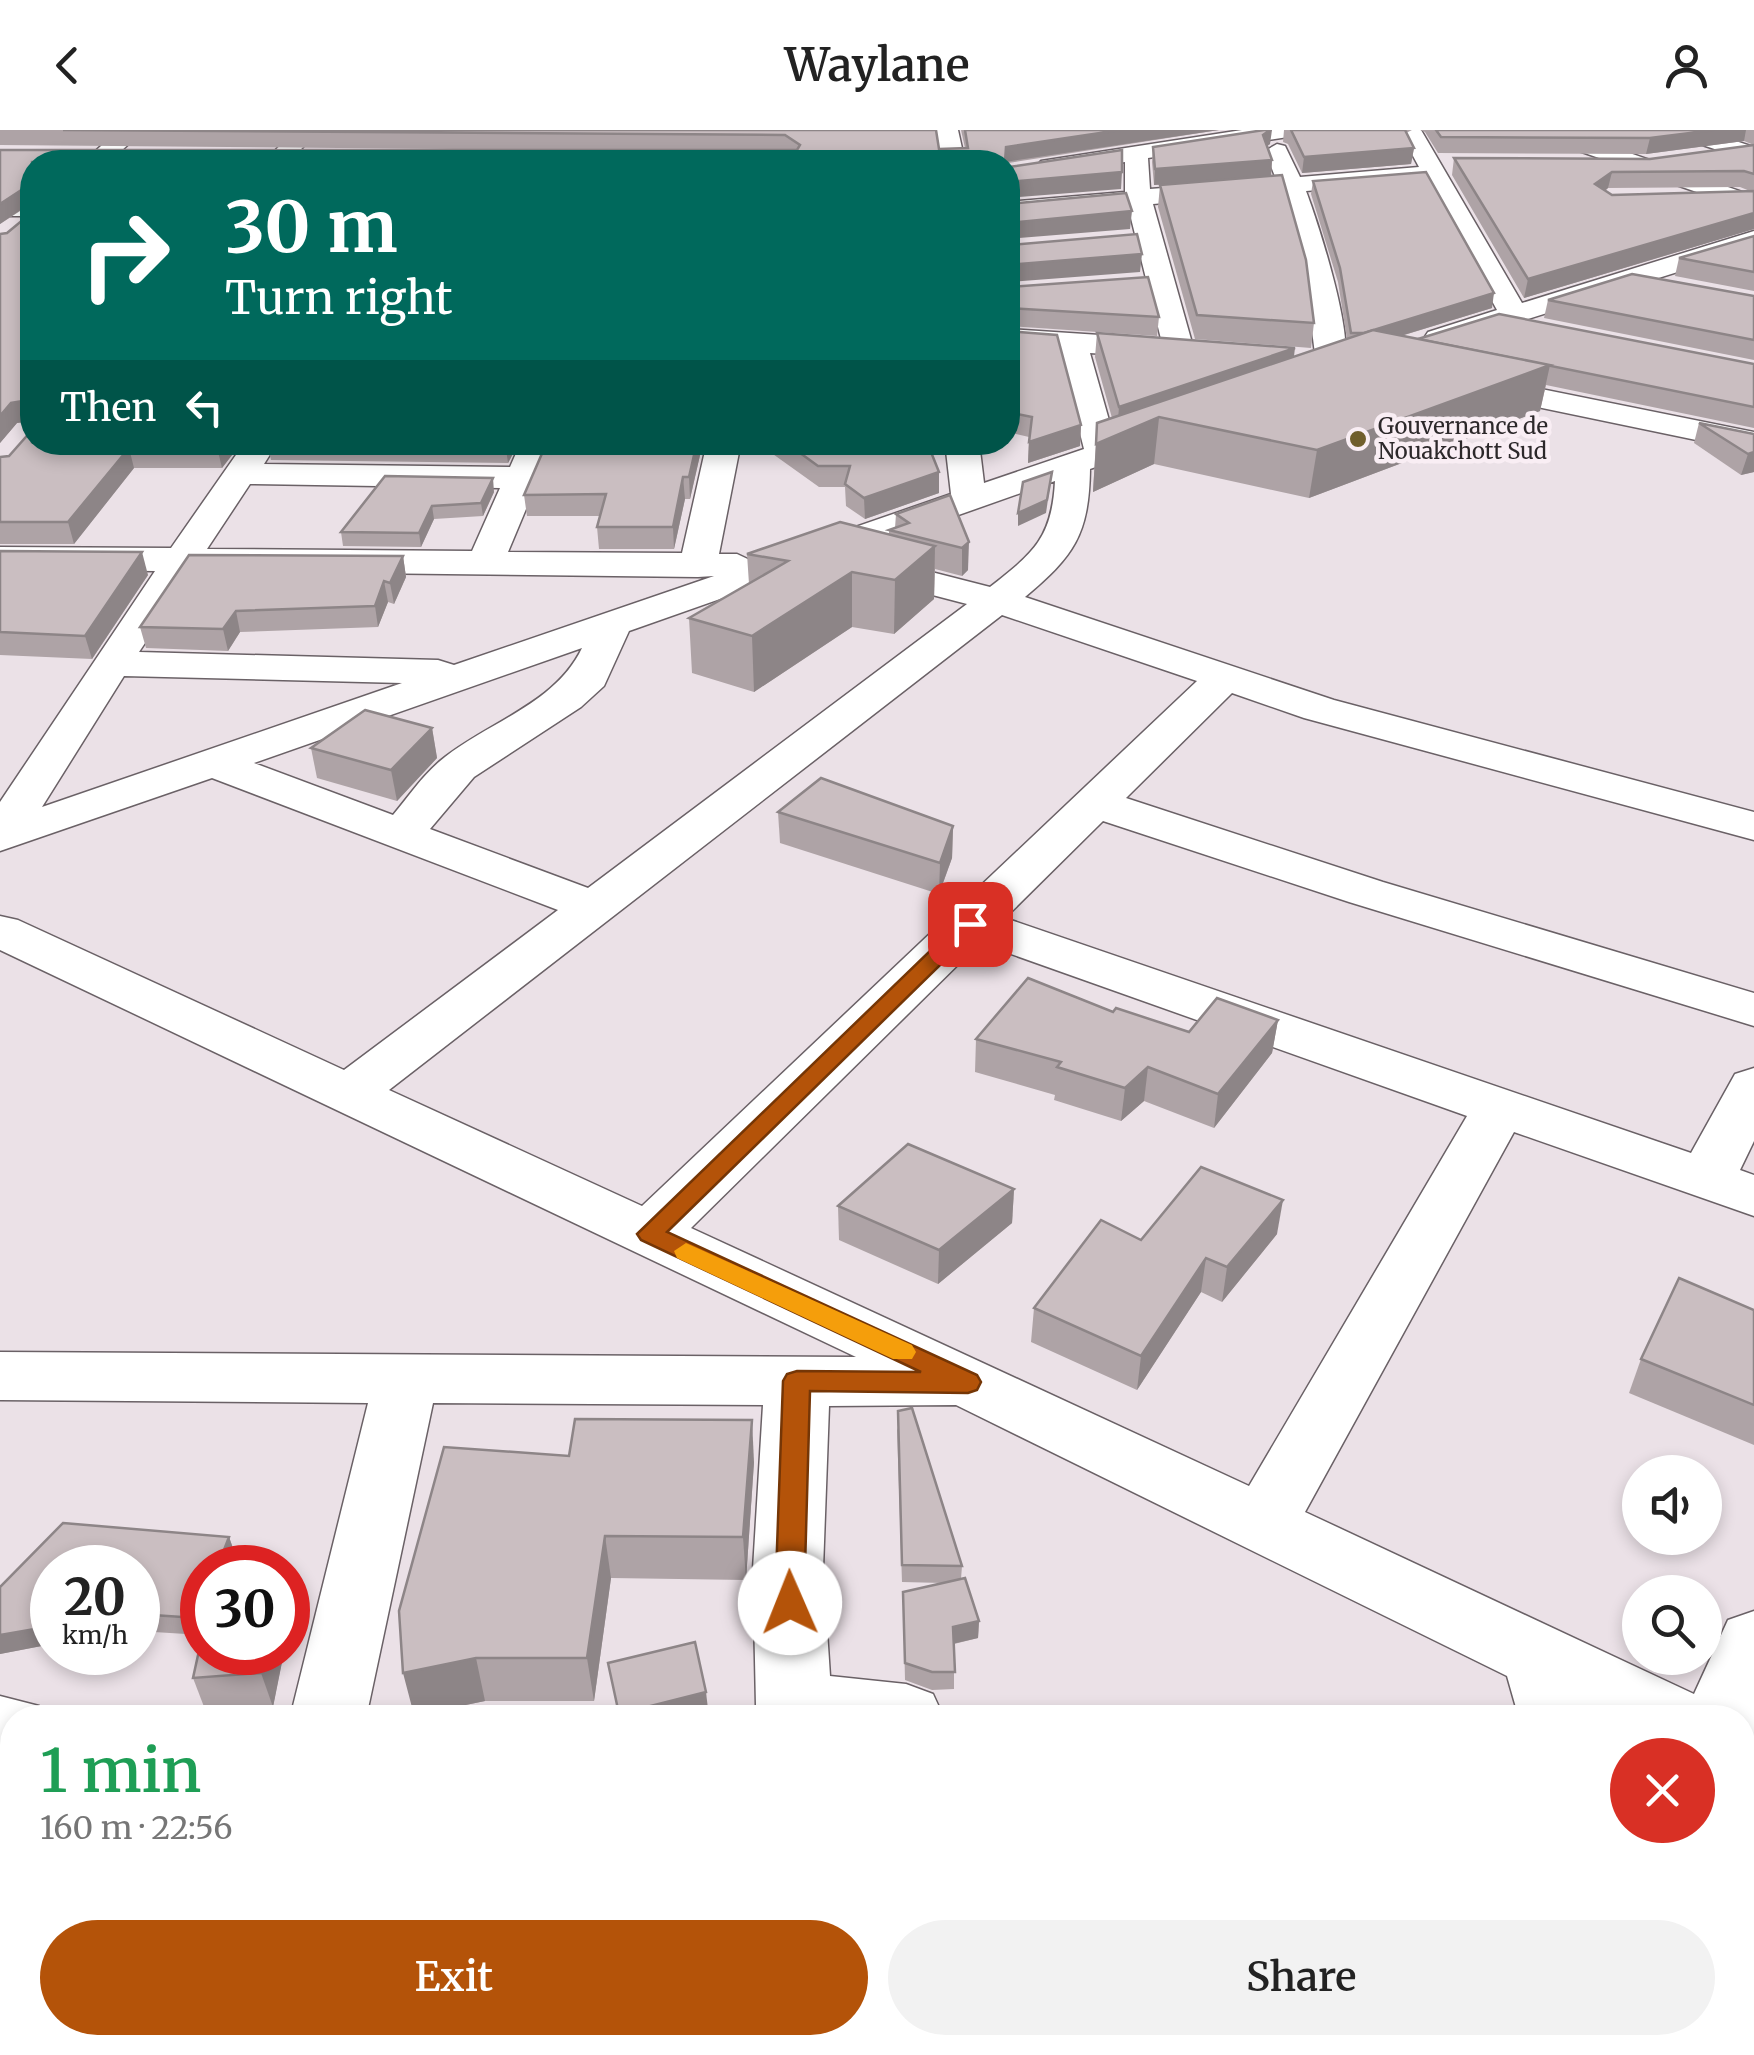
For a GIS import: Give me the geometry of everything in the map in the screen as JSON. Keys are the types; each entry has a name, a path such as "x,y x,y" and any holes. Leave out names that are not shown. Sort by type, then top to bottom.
{"street":[{"path":"110,150 133,130"},
{"path":"284,150 308,130"},
{"path":"1410,130 1505,317 1551,332"},
{"path":"1541,130 1747,201"},
{"path":"1680,130 1749,153"},
{"path":"1026,170 1131,142 1274,131 1308,237 1331,331 1312,367"},
{"path":"1131,142 1140,240 1151,283 1179,350"},
{"path":"1566,165 1646,165 1749,153"},
{"path":"1020,208 1467,164"},
{"path":"1665,199 1747,201"},
{"path":"1448,200 1483,200"},
{"path":"1402,349 1750,242"},
{"path":"1020,339 1210,352"},
{"path":"348,1094 997,600 1052,554 1067,533 1087,459 1072,342"},
{"path":"1442,377 1754,442"},
{"path":"0,837 1195,421"},
{"path":"485,563 533,455"},
{"path":"698,566 721,455"},
{"path":"964,455 969,500"},
{"path":"0,837 251,458 523,478"},
{"path":"0,558 698,566 797,559 997,600 1319,709 1754,826"},
{"path":"401,834 458,768 566,698 589,677 613,623"},
{"path":"112,663 470,673"},
{"path":"650,1234 1224,679"},
{"path":"213,763 594,907"},
{"path":"1095,803 1403,903 1754,1010"},
{"path":"970,924 1730,1188 1754,1086"},
{"path":"0,931 968,1382 1263,1524 1547,1687 1616,1705"},
{"path":"1263,1524 1500,1108"},
{"path":"0,1376 968,1382"},
{"path":"331,1705 406,1379"},
{"path":"794,1705 788,1569 797,1381"},
{"path":"1727,1705 1754,1642"}],"building":[{"path":"63,130 936,130 939,149 968,148 965,130 1120,130 1006,150 797,150 800,145 785,135"},
{"path":"1270,130 1263,135 1272,160 1155,169 1153,147"},
{"path":"1291,130 1405,130 1414,148 1304,157"},
{"path":"1436,130 1714,130 1650,138 1441,137"},
{"path":"1754,145 1754,174 1612,172 1595,184 1612,195 1754,191 1754,213 1528,279 1454,158 1650,159"},
{"path":"0,150 20,150 20,191 0,204"},
{"path":"1122,150 1122,172 1020,181 1020,165"},
{"path":"1426,172 1494,293 1364,333 1351,333 1340,268 1313,181"},
{"path":"1282,175 1306,260 1314,323 1197,315 1160,185"},
{"path":"1126,193 1132,211 1020,222 1020,203"},
{"path":"20,222 20,402 11,403 0,416 0,234"},
{"path":"1137,234 1142,254 1020,264 1020,244"},
{"path":"1754,236 1754,272 1679,258"},
{"path":"1632,274 1754,296 1754,340 1548,300"},
{"path":"1148,277 1159,317 1020,309 1020,286"},
{"path":"1499,314 1754,364 1754,407 1418,339"},
{"path":"1373,330 1550,365 1317,450 1159,417 1096,444 1097,423"},
{"path":"1020,332 1057,335 1081,425 1029,442 1032,417 1020,414"},
{"path":"1097,333 1295,348 1119,407"},
{"path":"1699,423 1754,434 1754,452 1748,454"},
{"path":"20,444 20,455 123,455 68,522 0,522 0,457 9,456"},
{"path":"541,455 694,455 689,477 683,477 673,527 597,527 606,494 524,495"},
{"path":"803,455 932,455 939,472 864,498 845,484 850,466 818,466"},
{"path":"1052,472 1047,500 1018,513 1023,482"},
{"path":"385,476 493,478 481,503 432,506 419,533 341,532"},
{"path":"950,495 969,542 962,548 889,530 909,523 896,514"},
{"path":"840,522 935,546 895,580 852,572 752,636 689,618 788,561 747,554"},
{"path":"0,551 142,552 85,636 0,632"},
{"path":"189,555 403,556 390,583 384,581 375,606 236,611 223,629 140,627"},
{"path":"365,710 432,728 391,770 311,748"},
{"path":"821,778 953,826 940,863 778,812"},
{"path":"1028,978 1113,1012 1116,1008 1189,1032 1217,998 1278,1020 1218,1094 1148,1067 1125,1088 1057,1067 1061,1062 976,1039"},
{"path":"908,1144 1014,1189 939,1250 838,1206"},
{"path":"1201,1167 1283,1200 1227,1267 1206,1258 1141,1356 1034,1308 1101,1220 1141,1240"},
{"path":"1679,1278 1754,1310 1754,1405 1641,1359"},
{"path":"912,1408 962,1566 902,1565 898,1411"},
{"path":"575,1419 752,1420 743,1537 605,1536 587,1658 476,1658 403,1673 399,1611 444,1447 569,1456"},
{"path":"63,1523 229,1537 226,1545 180,1545 180,1617 160,1615 160,1545 41,1545"},
{"path":"30,1557 30,1630 0,1635 0,1587"},
{"path":"965,1578 979,1621 953,1627 955,1672 932,1672 905,1663 903,1592"},
{"path":"695,1642 706,1692 655,1705 617,1705 608,1663"}],"slow traffic":[{"path":"686,1251 902,1352"}],"place":[{"name":"Gouvernance de Nouakchott Sud","path":"1358,439"}],"route":[{"path":"790,1603 788,1569 797,1381 968,1382 650,1234 970,924"}]}
